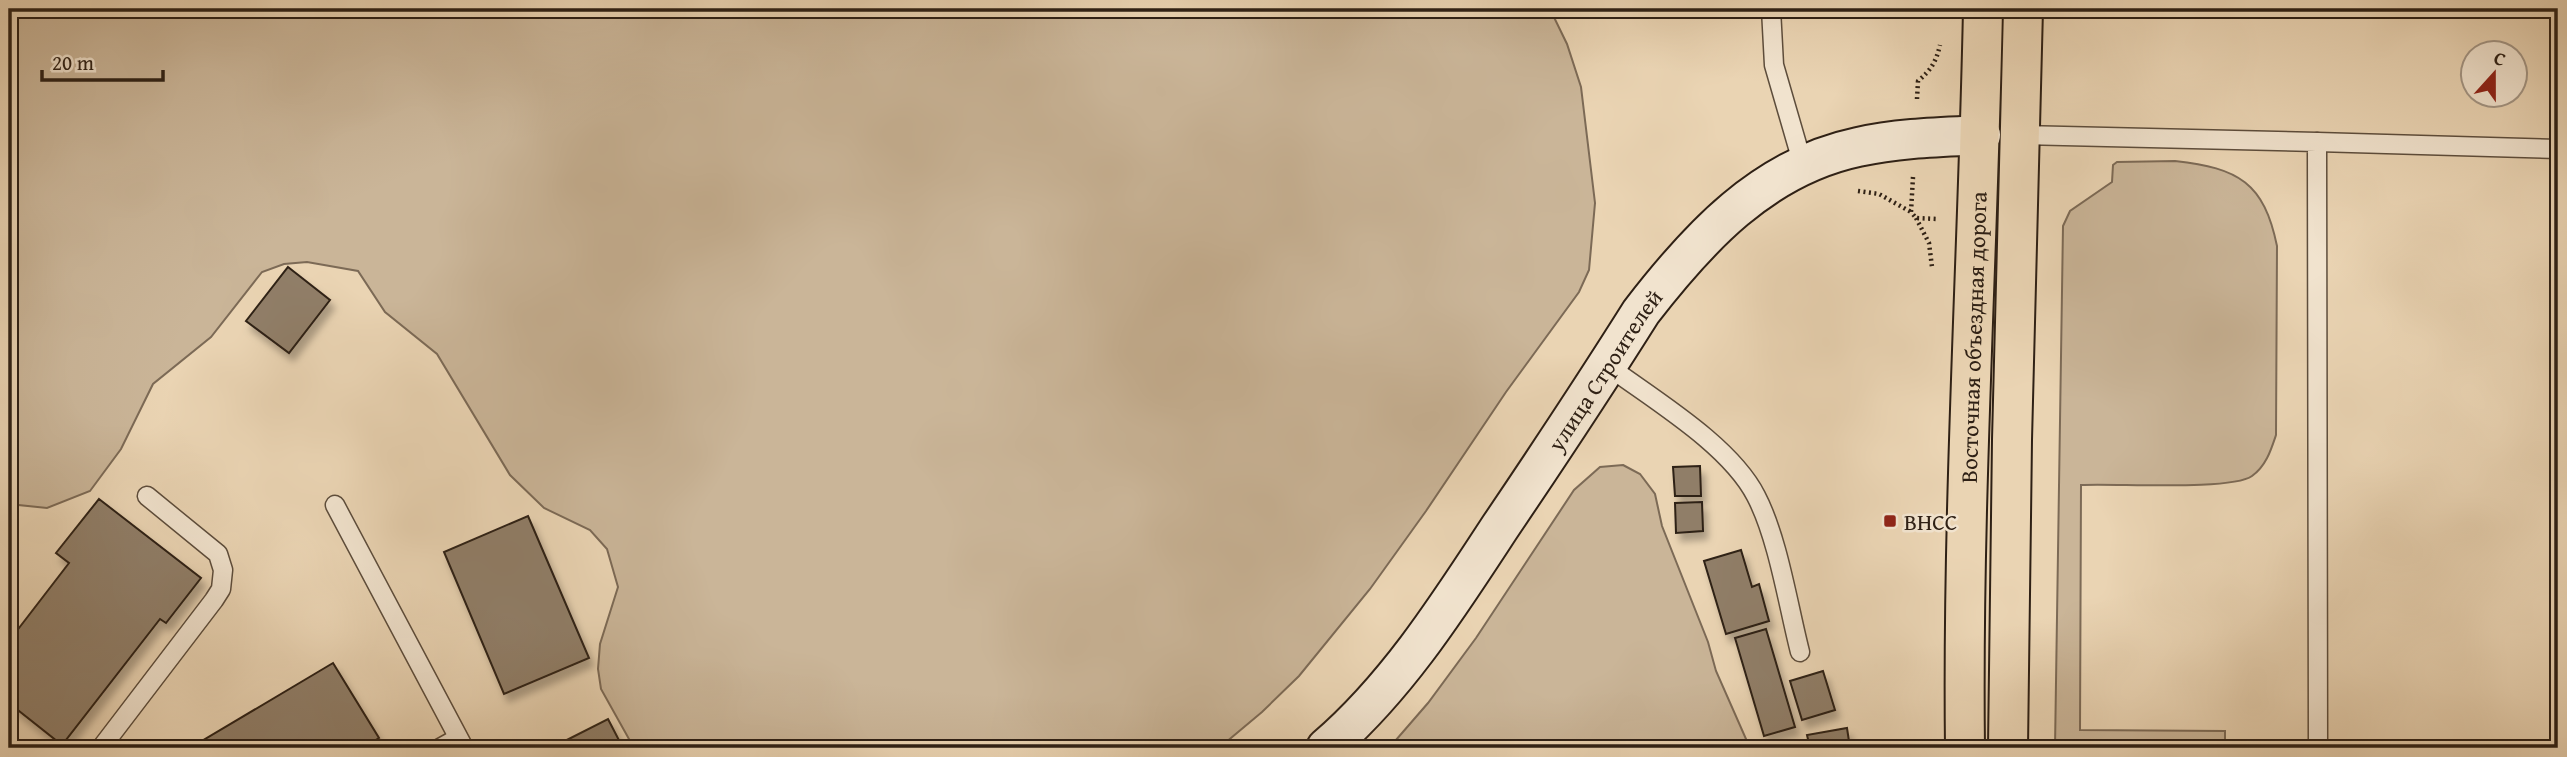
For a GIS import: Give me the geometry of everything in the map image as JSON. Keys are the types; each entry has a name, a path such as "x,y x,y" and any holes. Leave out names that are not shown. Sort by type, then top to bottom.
{"main road":[{"name":"Восточная объездная дорога","path":"1965,748 1969,439 1981,135 1983,9"},
{"name":"Восточная объездная дорога","path":"2008,748 2012,440 2023,9"},
{"name":"улица Строителей","path":"1326,748 1345,732 1395,675 1439,619 1656,293 1678,264 1710,231 1761,188 1819,158 1878,143 1981,135"},
{"path":"1981,135 2020,135"}],"lane":[{"path":"1771,9 1774,65 1803,165"},
{"path":"2020,135 2558,149"},
{"path":"2317,142 2318,748"},
{"path":"1608,366 1722,451 1740,471 1766,518 1800,652"},
{"path":"101,748 221,589 223,570 218,554 147,496"},
{"path":"335,505 461,743 440,748"}],"path":[{"path":"1852,192 1862,190 1879,194 1911,212"}],"shaded area":[{"path":"9,9 1550,9 1567,44 1581,87 1595,203 1589,270 1579,292 1506,392 1370,589 1299,676 1219,748 634,748 601,689 598,669 600,644 618,587 607,549 590,530 544,508 510,475 437,354 385,312 358,271 307,262 284,264 262,272 211,337 153,384 121,449 90,491 47,508 9,504"},
{"path":"2175,161 2216,168 2245,182 2265,207 2272,225 2277,246 2276,435 2261,467 2252,476 2240,481 2197,485 2081,485 2080,730 2225,731 2225,748 2055,748 2063,226 2070,211 2112,182 2113,165 2117,162"},
{"path":"1623,465 1640,474 1655,494 1662,526 1708,642 1716,671 1750,748 1389,748 1428,703 1476,638 1574,490 1600,467"}],"building":[{"path":"288,267 330,300 289,353 246,321"},
{"path":"1700,466 1701,496 1675,496 1673,467"},
{"path":"99,499 201,578 166,623 160,619 62,745 9,703 9,641 69,563 56,553"},
{"path":"1702,502 1703,531 1676,533 1675,503"},
{"path":"528,516 589,658 504,694 444,552"},
{"path":"1741,550 1752,587 1759,584 1769,621 1726,634 1704,561"},
{"path":"1766,629 1795,727 1764,736 1735,638"},
{"path":"333,663 379,738 362,748 190,748"},
{"path":"1823,671 1835,710 1802,720 1790,681"},
{"path":"608,719 623,748 551,748"},
{"path":"1847,728 1850,748 1810,748 1807,735"}],"place":[{"name":"ВНСС","path":"1890,521"}]}
